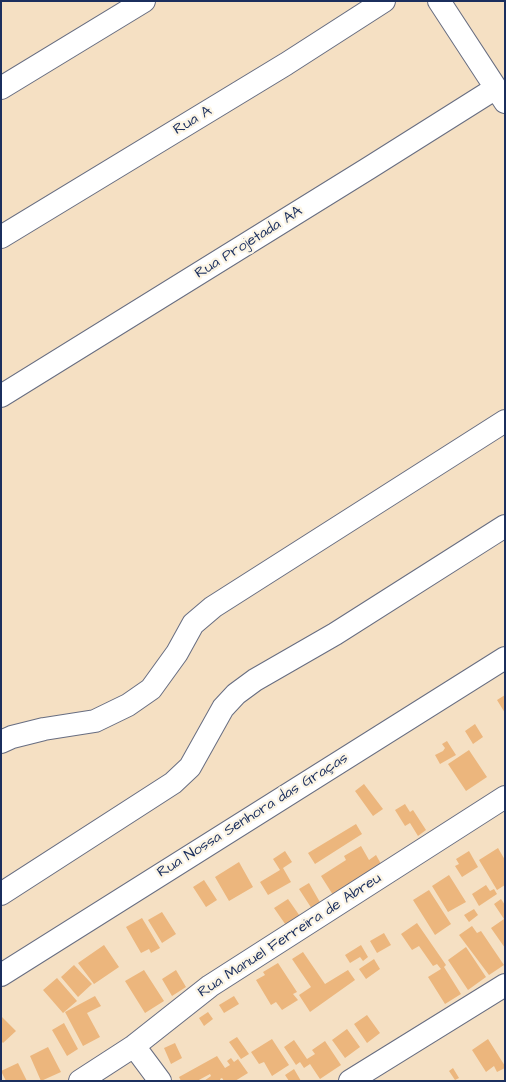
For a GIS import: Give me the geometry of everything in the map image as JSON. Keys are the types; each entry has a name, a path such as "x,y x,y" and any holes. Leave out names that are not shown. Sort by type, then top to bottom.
{"street":[{"path":"1,88 144,1"},
{"name":"Rua A","path":"1,237 286,64 384,1"},
{"path":"439,1 500,95"},
{"name":"Rua Projetada AA","path":"1,396 369,168 500,95"},
{"path":"1,742 12,737 44,729 96,721 128,705 151,689 177,653 193,624 212,607 505,421"},
{"path":"1,894 173,782 190,767 224,708 236,694 255,680 335,634 505,526"},
{"name":"Rua Nossa Senhora das Graças","path":"1,975 505,658"},
{"name":"Rua Manuel Ferreira de Abreu","path":"80,1081 134,1046 210,986 505,796"},
{"path":"350,1081 505,985"},
{"path":"134,1046 160,1081"}],"building":[{"path":"505,695 505,713 497,700"},
{"path":"475,724 483,737 473,744 465,731"},
{"path":"447,741 456,755 440,764 435,755 443,751 445,748 442,744"},
{"path":"469,750 487,777 466,791 448,764"},
{"path":"364,784 383,809 373,816 355,791"},
{"path":"405,804 410,812 413,810 426,830 418,836 410,823 405,826 395,810"},
{"path":"356,824 362,834 315,864 308,853"},
{"path":"361,846 369,860 376,855 385,871 333,895 321,876 346,860 344,856"},
{"path":"498,848 505,860 505,885 497,890 479,860"},
{"path":"285,851 292,862 283,868 291,882 268,895 260,882 280,870 273,859"},
{"path":"469,851 478,867 462,877 455,866 459,864 456,859"},
{"path":"239,862 253,887 229,901 215,877"},
{"path":"449,875 466,902 448,912 432,886"},
{"path":"204,880 217,900 206,907 193,887"},
{"path":"309,883 321,904 312,909 299,889"},
{"path":"486,885 490,891 494,889 497,894 479,906 472,894"},
{"path":"429,890 451,924 435,935 413,900"},
{"path":"288,899 304,922 290,931 274,908"},
{"path":"501,899 505,905 505,948 491,928 504,919 494,904"},
{"path":"474,909 478,915 469,922 464,915"},
{"path":"162,912 176,934 162,943 148,920"},
{"path":"142,918 160,948 151,953 149,949 141,953 126,927"},
{"path":"417,923 446,965 444,967 461,994 445,1004 428,977 441,969 437,964 433,966 419,946 412,950 401,934"},
{"path":"472,926 477,933 481,931 504,965 489,975 459,935"},
{"path":"384,933 391,945 377,953 370,941"},
{"path":"104,945 119,967 94,984 78,963"},
{"path":"361,945 368,957 363,961 360,957 350,963 345,955"},
{"path":"466,947 486,977 468,990 448,960"},
{"path":"303,952 325,984 348,970 355,980 310,1012 299,995 311,987 292,959"},
{"path":"374,959 380,969 366,979 359,969"},
{"path":"278,963 297,992 293,994 298,1000 282,1010 276,1002 271,1005 256,980 265,975 263,972"},
{"path":"74,965 92,984 78,997 61,977"},
{"path":"144,970 164,1001 145,1013 125,981"},
{"path":"176,970 186,987 172,996 162,979"},
{"path":"57,978 77,1001 63,1013 43,990"},
{"path":"95,996 101,1006 87,1013 100,1037 83,1046 65,1012"},
{"path":"234,996 239,1004 224,1013 219,1005"},
{"path":"208,1012 213,1019 204,1026 199,1018"},
{"path":"367,1015 380,1033 367,1043 354,1024"},
{"path":"1,1016 16,1031 3,1043 1,1041"},
{"path":"64,1023 78,1049 67,1056 52,1030"},
{"path":"347,1029 360,1047 345,1058 332,1040"},
{"path":"237,1037 249,1054 241,1059 229,1042"},
{"path":"272,1039 289,1065 272,1076 264,1062 259,1064 251,1052"},
{"path":"488,1039 505,1066 505,1068 497,1072 494,1066 486,1072 472,1050"},
{"path":"294,1040 307,1059 315,1054 312,1050 325,1041 341,1065 320,1079 310,1064 304,1068 300,1062 296,1065 284,1047"},
{"path":"175,1043 182,1058 171,1064 164,1048"},
{"path":"48,1047 61,1072 41,1081 30,1056"},
{"path":"217,1056 225,1068 230,1065 227,1061 231,1058 234,1062 238,1059 248,1073 235,1081 224,1081 222,1078 220,1079 221,1081 204,1081 211,1076 210,1074 197,1081 181,1081 179,1077"},
{"path":"18,1063 27,1081 6,1081 1,1071"},
{"path":"453,1068 459,1078 455,1080 449,1071"},
{"path":"294,1069 301,1081 289,1081 285,1075"}]}
